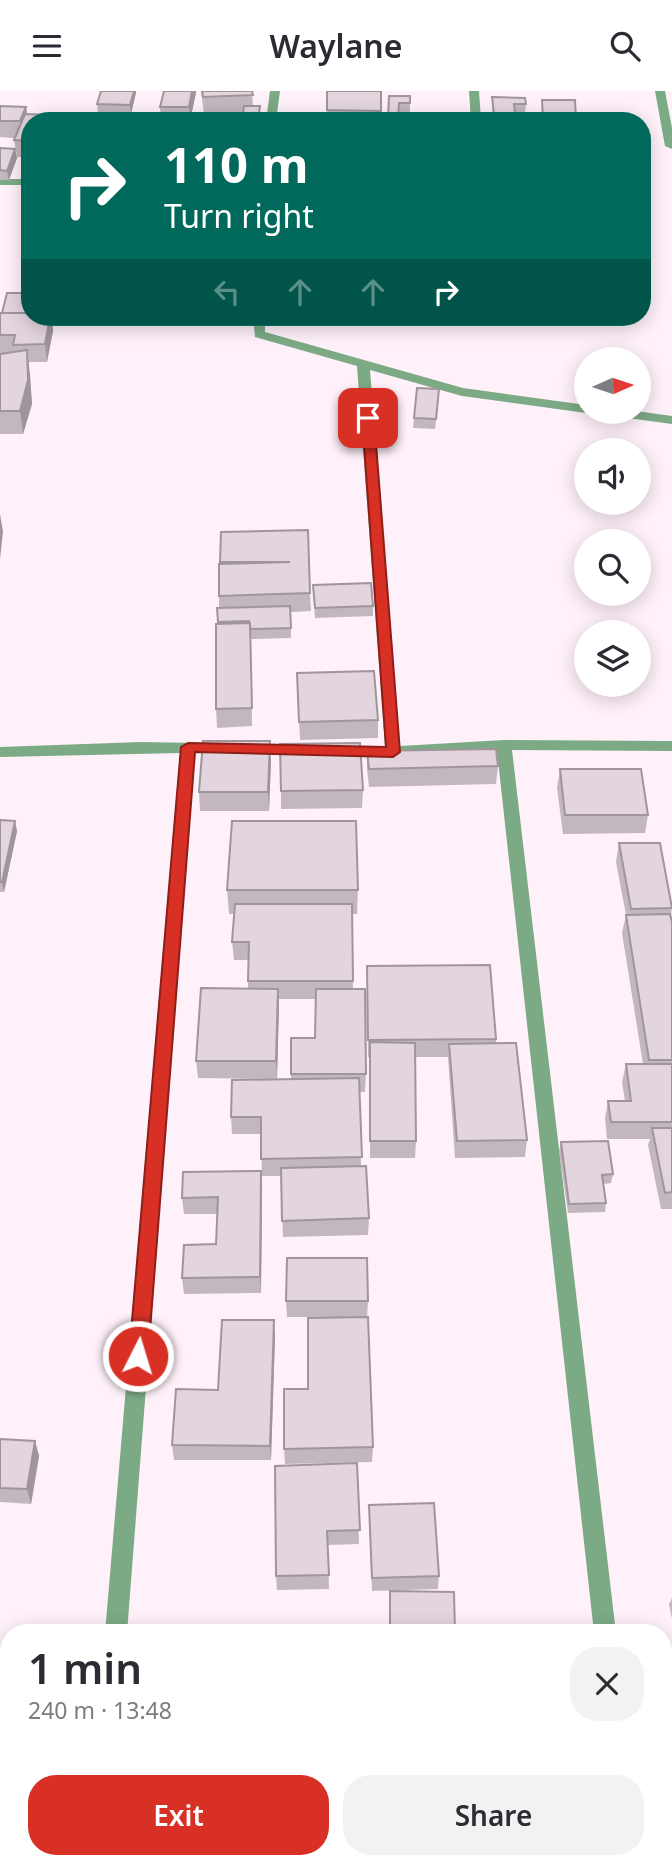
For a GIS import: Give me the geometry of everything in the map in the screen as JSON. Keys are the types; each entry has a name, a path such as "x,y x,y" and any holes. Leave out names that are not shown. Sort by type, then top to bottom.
{"street":[{"path":"272,112 275,91"},
{"path":"474,91 475,112"},
{"path":"660,91 670,146"},
{"path":"0,182 21,182"},
{"path":"259,326 259,334 462,391 574,407"},
{"path":"363,362 393,752"},
{"path":"651,417 672,420"},
{"path":"504,745 604,1624"},
{"path":"0,752 188,747 393,752 504,745 672,745"},
{"path":"117,1624 188,747"}],"building":[{"path":"101,91 134,91 130,105 97,104"},
{"path":"164,91 192,91 189,107 160,107"},
{"path":"202,91 252,91 253,95 203,97"},
{"path":"327,91 381,91 381,111 327,110"},
{"path":"389,96 410,96 410,103 399,103 398,112 388,112"},
{"path":"492,97 525,98 526,104 514,104 515,112 494,112"},
{"path":"542,100 575,100 576,112 543,112"},
{"path":"0,106 26,107 21,112 20,121 0,121"},
{"path":"244,106 260,106 259,112 243,112"},
{"path":"21,123 21,140 14,140"},
{"path":"0,148 15,149 7,171 0,170"},
{"path":"7,293 21,293 21,313 2,313"},
{"path":"0,313 21,313 21,326 48,326 45,344 13,345 15,335 0,335"},
{"path":"27,350 28,380 20,411 0,411 0,354"},
{"path":"417,388 439,389 436,419 414,418"},
{"path":"308,530 310,593 219,596 219,564 290,562 220,562 221,532"},
{"path":"371,583 373,606 315,608 313,585"},
{"path":"290,606 291,628 250,629 249,621 218,622 217,608"},
{"path":"250,623 252,708 216,709 216,624"},
{"path":"374,671 378,720 299,722 297,673"},
{"path":"203,741 270,741 268,792 199,792"},
{"path":"360,743 363,790 281,791 280,744"},
{"path":"496,749 498,766 369,769 367,751"},
{"path":"560,769 641,769 648,815 565,815"},
{"path":"0,820 15,821 2,882 0,882"},
{"path":"232,821 356,821 358,890 227,890"},
{"path":"619,843 660,843 672,908 631,909"},
{"path":"235,904 352,904 353,981 248,981 249,942 232,942"},
{"path":"670,914 672,1060 649,1060 626,915"},
{"path":"490,965 496,1039 368,1040 367,966"},
{"path":"201,988 278,989 276,1061 196,1061"},
{"path":"316,989 365,989 366,1074 291,1074 291,1038 315,1038"},
{"path":"370,1042 415,1043 416,1141 370,1141"},
{"path":"516,1043 527,1140 457,1141 449,1044"},
{"path":"626,1064 672,1064 672,1122 611,1122 608,1101 631,1101"},
{"path":"359,1078 362,1157 261,1159 261,1117 231,1117 232,1080"},
{"path":"652,1128 672,1128 672,1192 665,1193"},
{"path":"608,1141 613,1174 602,1175 606,1203 569,1204 561,1142"},
{"path":"366,1166 369,1218 282,1221 281,1168"},
{"path":"261,1171 260,1277 182,1278 184,1245 216,1244 218,1197 182,1198 183,1172"},
{"path":"287,1258 367,1258 368,1301 286,1301"},
{"path":"368,1317 373,1447 284,1449 284,1389 308,1389 308,1318"},
{"path":"222,1320 274,1320 270,1446 172,1445 176,1389 218,1390"},
{"path":"0,1439 35,1441 27,1489 0,1488"},
{"path":"357,1463 360,1530 327,1531 329,1575 276,1576 275,1466"},
{"path":"434,1503 439,1576 372,1578 369,1505"},
{"path":"390,1591 454,1592 455,1624 390,1624"}],"route":[{"path":"138,1356 188,747 393,752 368,418"}]}
